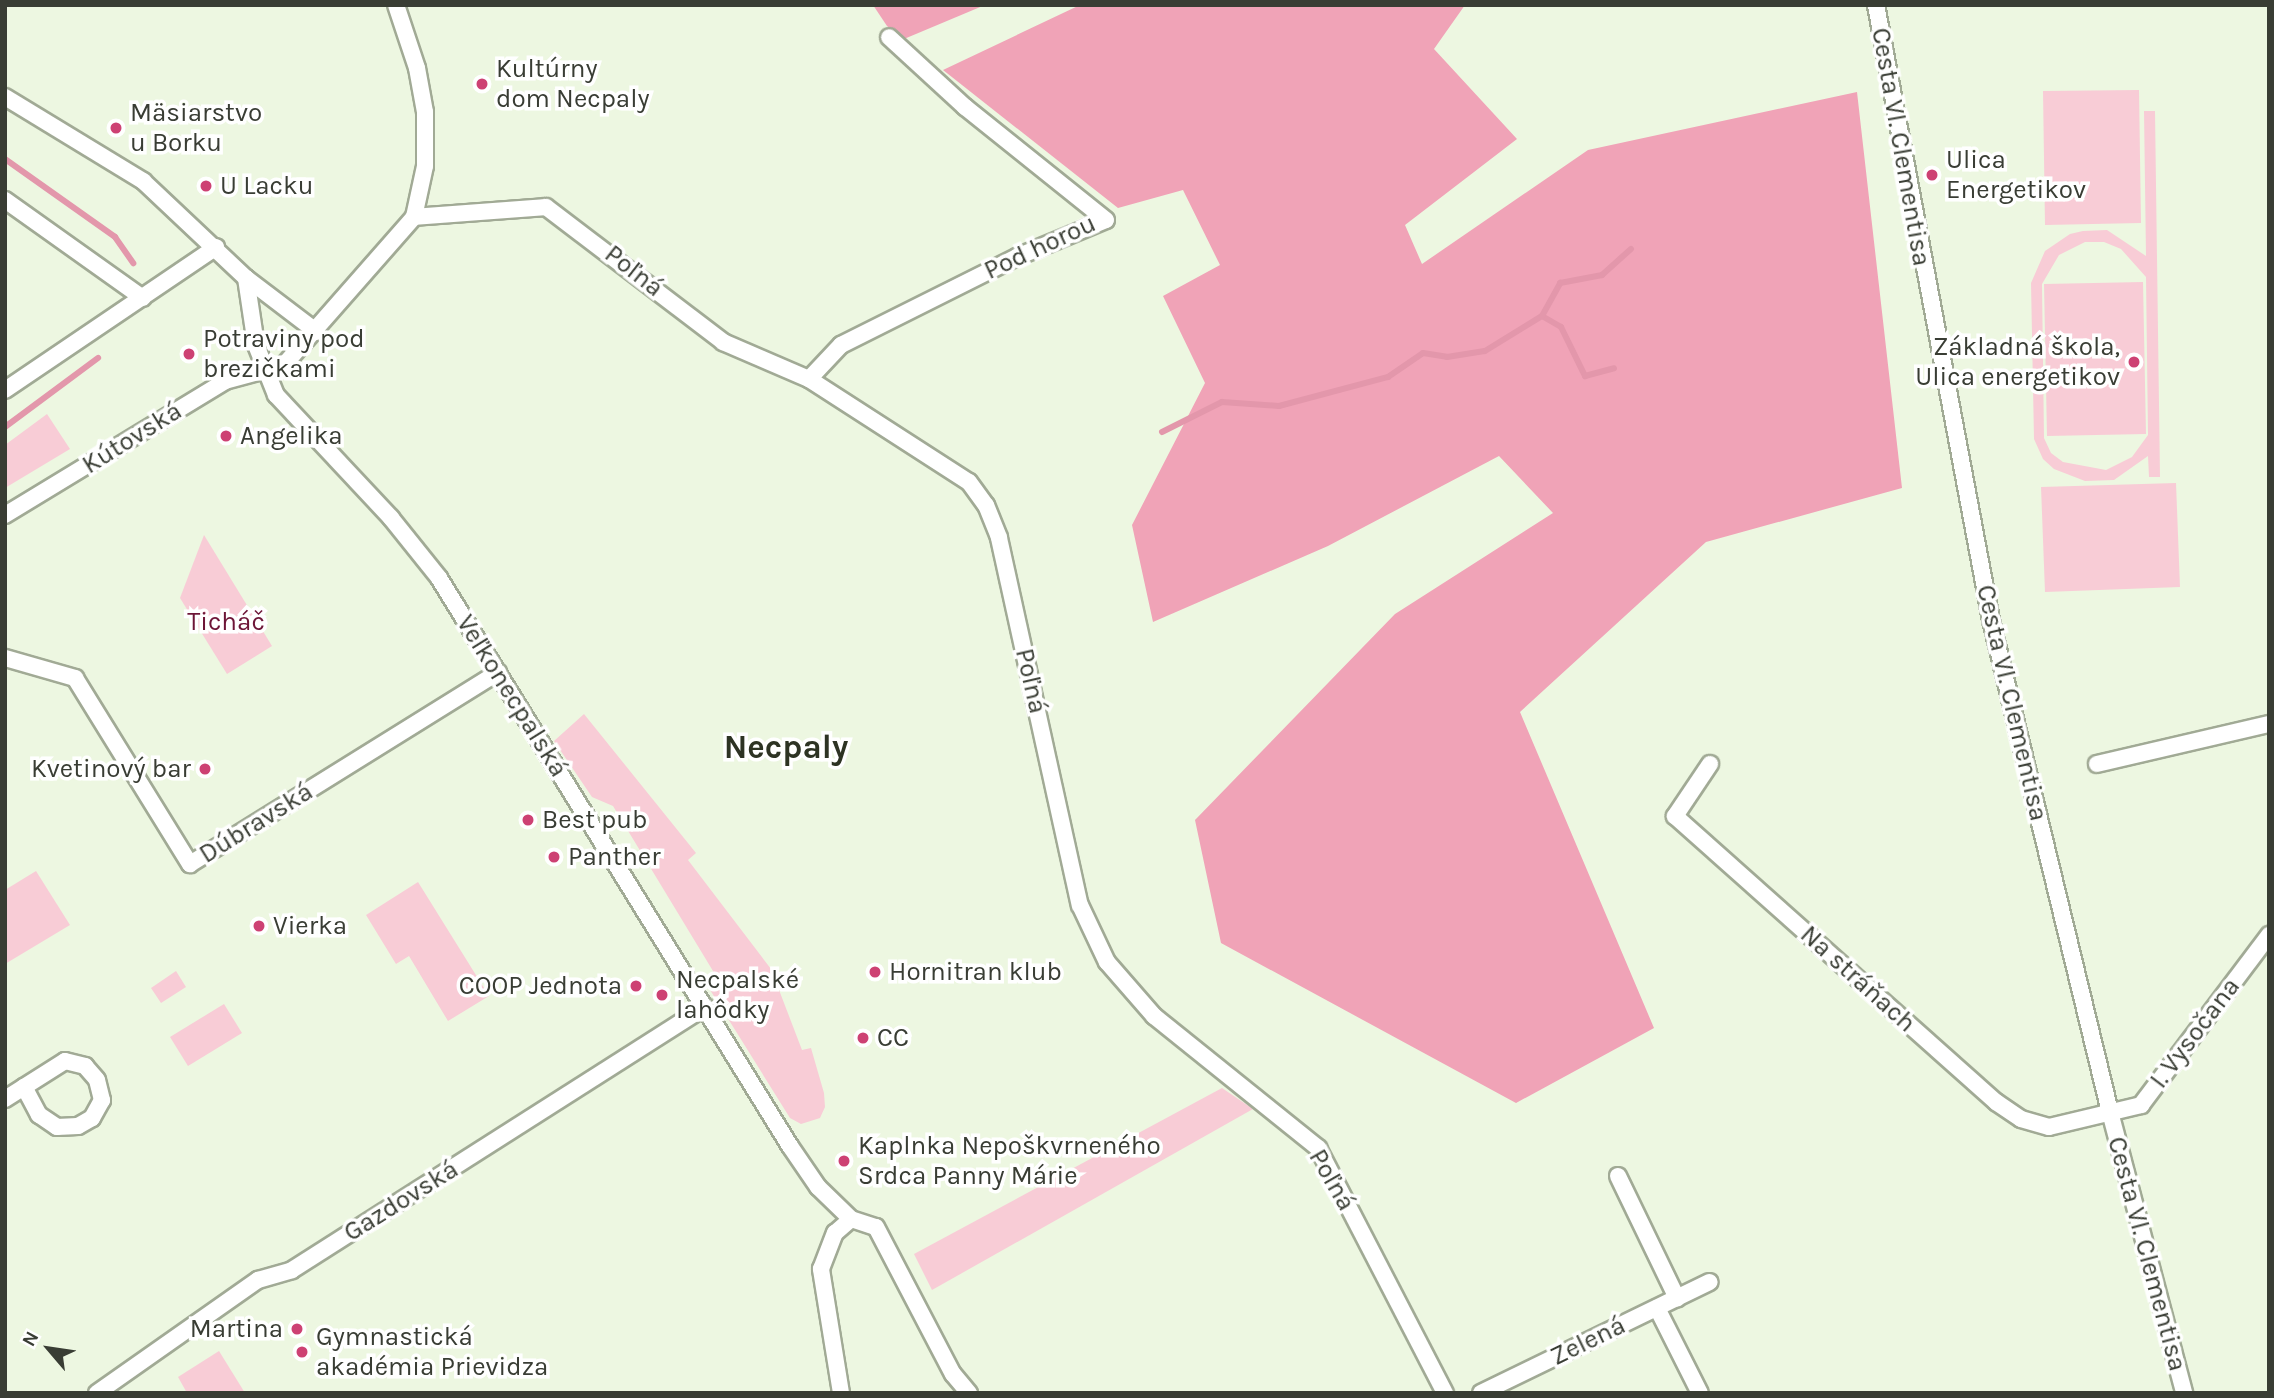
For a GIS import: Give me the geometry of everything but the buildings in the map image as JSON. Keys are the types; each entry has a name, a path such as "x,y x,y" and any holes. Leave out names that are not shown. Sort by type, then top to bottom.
{"street":[{"path":"396,5 417,68 425,113 425,166 414,217"},
{"name":"Cesta Vl. Clementisa","path":"1876,5 1991,620 2110,1112 2184,1393"},
{"name":"Pod horou","path":"809,379 841,345 1017,257 1106,220 965,107 889,37"},
{"path":"5,97 143,181 246,278 317,332"},
{"path":"5,200 143,298"},
{"name":"Poľná","path":"414,217 546,207 723,342 809,379 969,482 986,505 999,538 1080,905 1107,962 1154,1016 1318,1148 1445,1393"},
{"name":"Kútovská","path":"5,516 225,381 284,365 317,332 414,217"},
{"path":"5,390 216,247"},
{"name":"Veľkonecpalská","path":"246,278 263,370 288,410 391,518 439,578 797,1156 818,1187 851,1219 876,1227 896,1260 953,1374 970,1393"},
{"name":"Dúbravská","path":"5,658 75,678 190,864 498,672"},
{"path":"2097,764 2269,724"},
{"name":"Na stráňach","path":"1710,764 1675,816 1985,1093 2021,1119 2049,1127 2110,1112"},
{"name":"I. Vysočana","path":"2110,1112 2141,1105 2269,935"},
{"name":"Gazdovská","path":"97,1393 258,1280 292,1270 705,1007"},
{"path":"5,1099 65,1061 85,1066 97,1080 102,1100 92,1118 78,1126 57,1127 39,1115 24,1087"},
{"path":"1618,1176 1676,1298"},
{"path":"841,1393 821,1269 835,1233 851,1219"},
{"name":"Zelená","path":"1482,1393 1710,1282"},
{"name":"Zelená","path":"1657,1308 1700,1393"}],"green space":[{"path":"2139,90 2141,223 2045,225 2043,91"},
{"path":"2144,111 2155,111 2160,477 2149,477 2148,456 2114,480 2085,481 2054,469 2043,459 2034,439 2031,283 2045,251 2070,234 2107,230 2146,256","holes":["2085,242 2104,242 2121,249 2146,277 2148,435 2132,457 2106,470 2063,462 2051,453 2044,438 2042,284 2059,255"]},
{"path":"2143,282 2146,434 2047,436 2044,284"},
{"path":"47,414 70,449 5,488 5,445"},
{"path":"2176,483 2180,587 2045,592 2041,487"},
{"name":"Ticháč","path":"204,535 272,646 227,674 180,598"},
{"path":"584,714 696,853 688,860 771,969 802,1050 811,1048 824,1093 825,1107 820,1118 801,1124 790,1118 707,985 713,971 613,806 592,797 554,741"},
{"path":"36,871 70,925 5,964 5,890"},
{"path":"418,882 489,996 448,1021 409,956 396,964 366,915"},
{"path":"176,971 186,987 161,1003 151,988"},
{"path":"224,1004 242,1033 188,1066 170,1037"},
{"path":"1222,1088 1253,1109 932,1290 914,1254"},
{"path":"219,1351 245,1393 187,1393 178,1377"}],"shaded area":[{"path":"873,5 985,5 904,39 887,26"},
{"path":"1080,5 1465,5 1434,49 1517,139 1405,225 1422,264 1588,150 1857,92 1902,488 1706,542 1520,712 1654,1028 1516,1103 1221,943 1195,820 1395,614 1553,513 1499,456 1328,546 1153,622 1132,525 1205,383 1163,296 1220,265 1183,190 1118,208 943,70"}],"waterway":[{"path":"5,159 115,237 133,263"},
{"path":"1162,432 1222,402 1279,406 1388,377 1423,353 1447,357 1485,351 1542,316 1560,283 1602,275 1631,249"},
{"path":"1542,316 1561,327 1585,376 1614,368"},
{"path":"5,427 98,358"}],"place":[{"name":"Kultúrny dom Necpaly","path":"482,84"},
{"name":"Mäsiarstvo u Borku","path":"116,128"},
{"name":"Ulica Energetikov","path":"1932,175"},
{"name":"U Lacku","path":"206,186"},
{"name":"Potraviny pod brezičkami","path":"189,354"},
{"name":"Základná škola, Ulica energetikov","path":"2134,362"},
{"name":"Angelika","path":"226,436"},
{"name":"Kvetinový bar","path":"205,769"},
{"name":"Best pub","path":"528,820"},
{"name":"Panther","path":"554,857"},
{"name":"Vierka","path":"259,926"},
{"name":"Hornitran klub","path":"875,972"},
{"name":"COOP Jednota","path":"636,986"},
{"name":"Necpalské lahôdky","path":"662,995"},
{"name":"CC","path":"863,1038"},
{"name":"Kaplnka Nepoškvrneného Srdca Panny Márie","path":"844,1161"},
{"name":"Martina","path":"297,1329"},
{"name":"Gymnastická akadémia Prievidza","path":"302,1352"}],"district":[{"name":"Necpaly","path":"786,748"}]}
